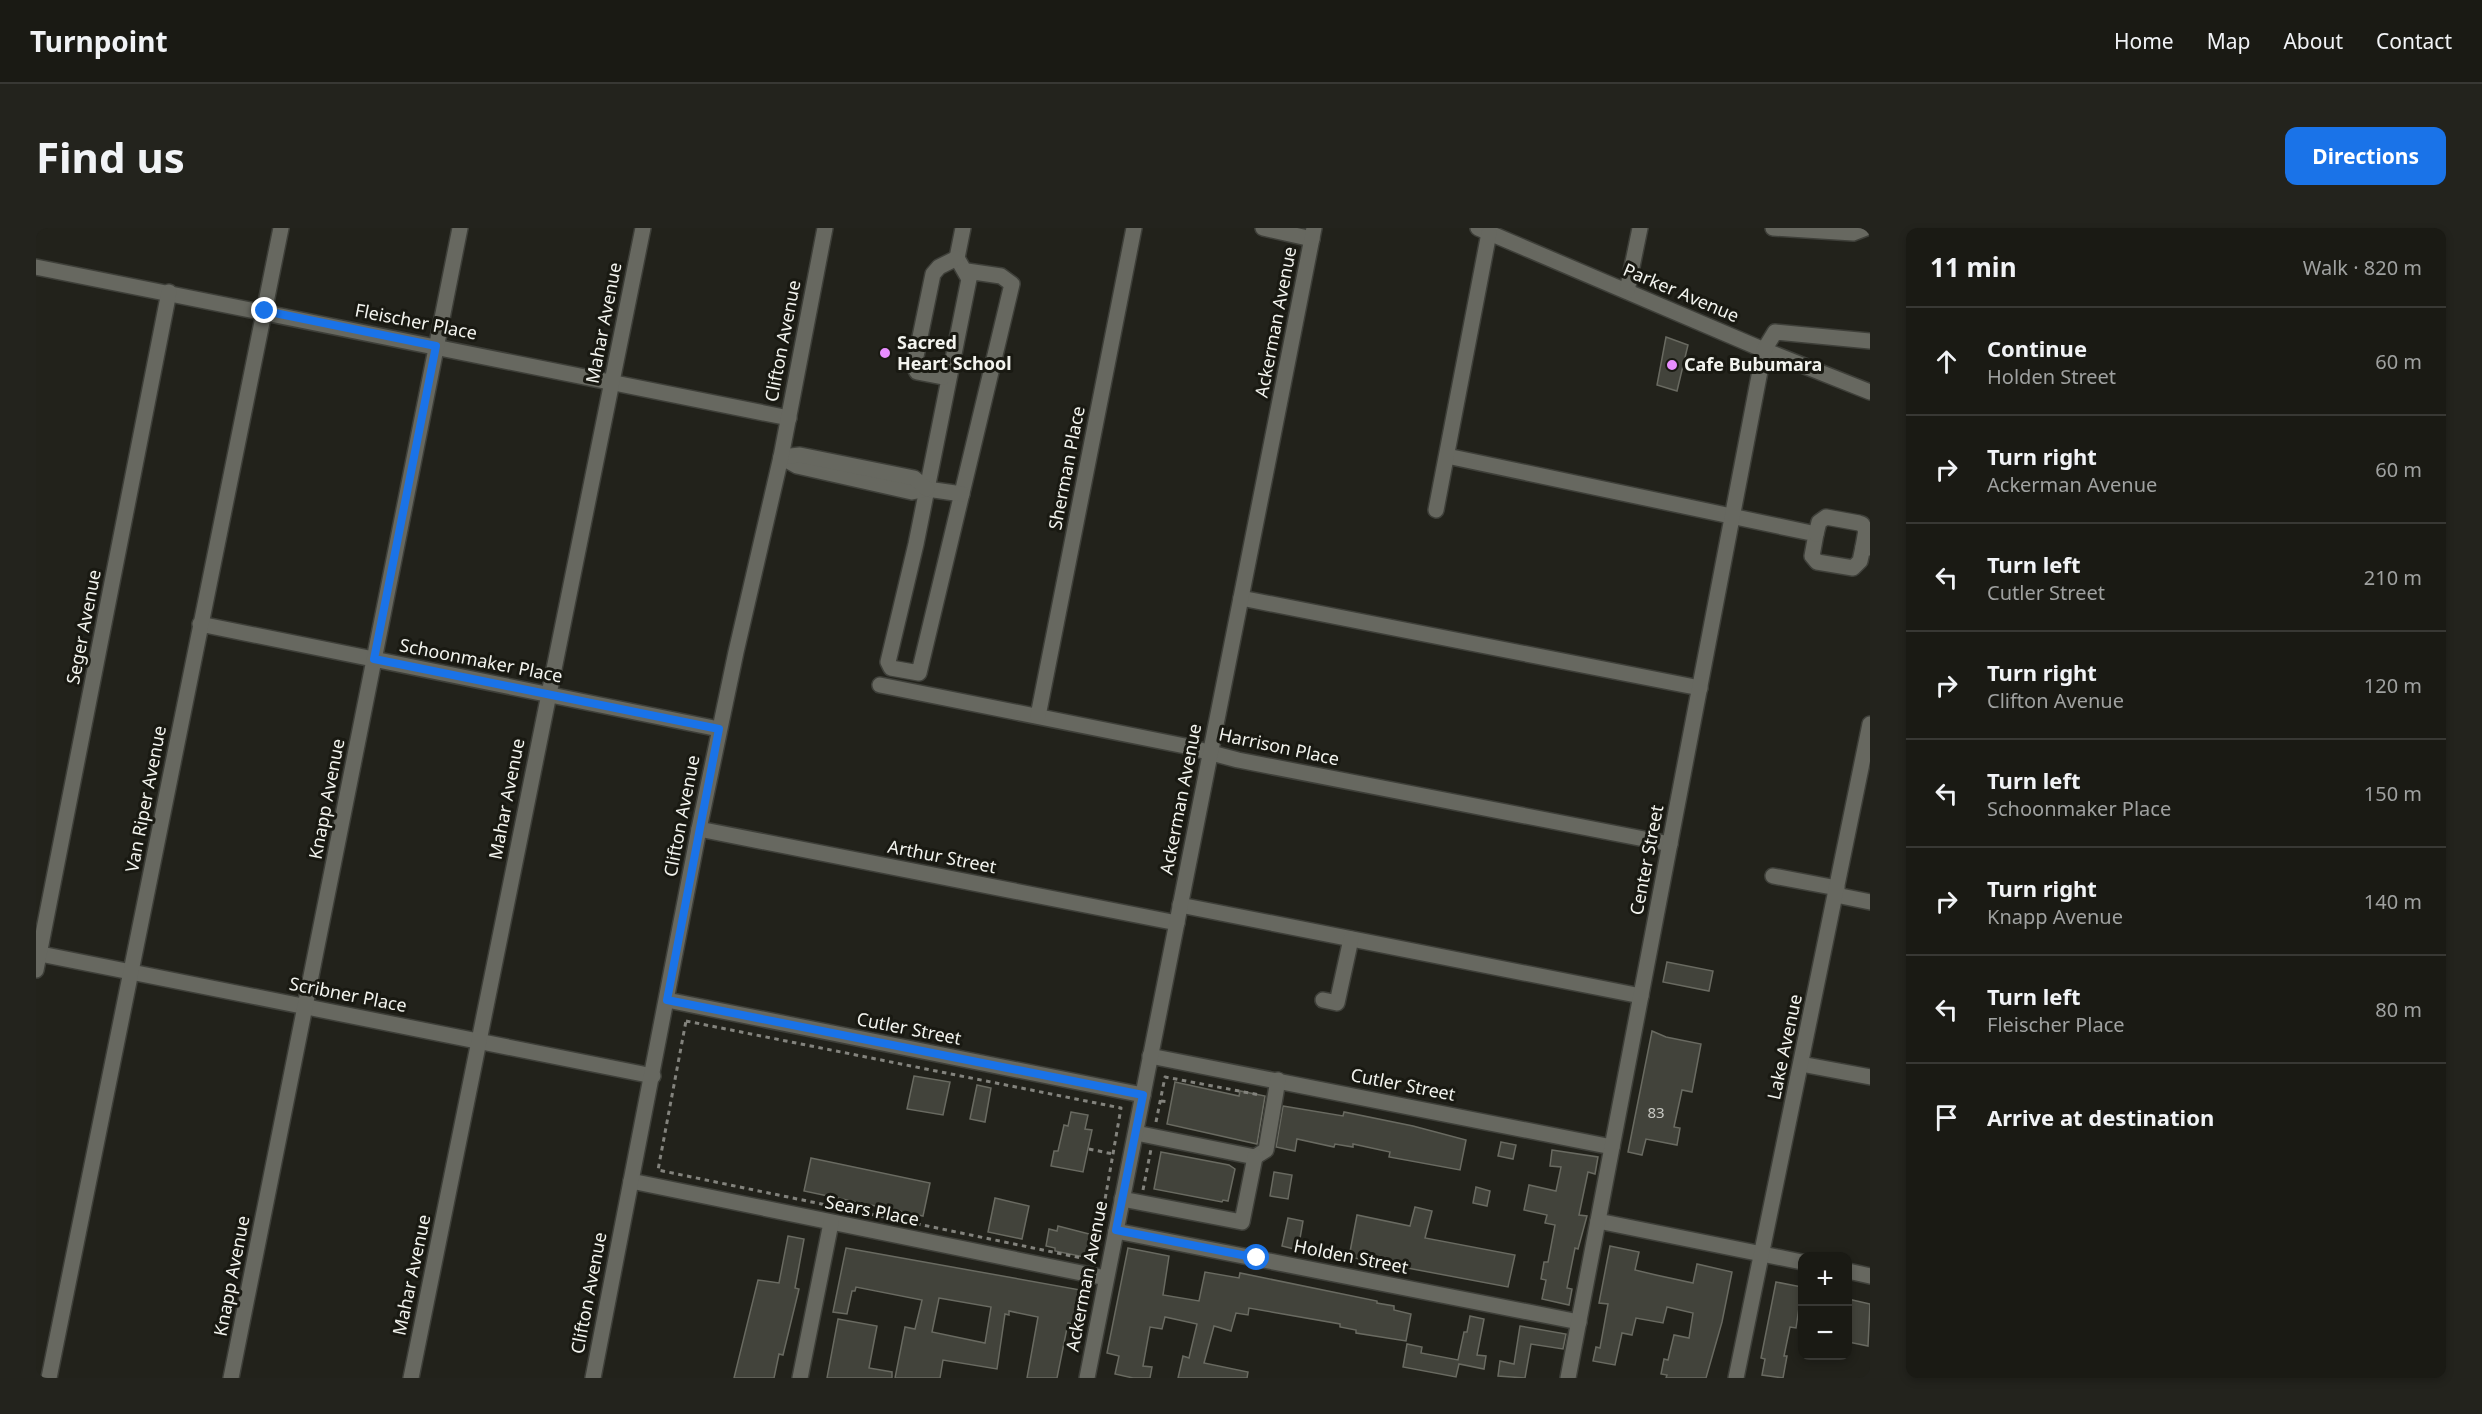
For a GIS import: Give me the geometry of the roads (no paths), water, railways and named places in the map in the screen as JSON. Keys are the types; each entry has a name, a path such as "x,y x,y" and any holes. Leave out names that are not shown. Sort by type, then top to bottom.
{"street":[{"name":"Van Riper Avenue","path":"49,1378 281,228"},
{"name":"Knapp Avenue","path":"231,1378 460,228"},
{"name":"Mahar Avenue","path":"411,1378 643,228"},
{"name":"Clifton Avenue","path":"593,1378 719,729 781,457 825,228"},
{"path":"963,228 957,258 969,279 916,544 888,662 891,668 919,673 1012,284 1002,276 967,272"},
{"name":"Sherman Place","path":"1038,716 1134,228"},
{"path":"1263,228 1313,233"},
{"path":"1627,291 1640,228"},
{"path":"1773,228 1853,233 1866,228"},
{"path":"1436,510 1484,230"},
{"name":"Parker Avenue","path":"1484,230 1764,350 1870,392"},
{"name":"Ackerman Avenue","path":"1087,1378 1313,233"},
{"path":"949,373 944,377 935,376 917,372 914,366 933,274 939,267 957,258"},
{"name":"Fleischer Place","path":"36,267 265,311 789,418"},
{"name":"Seger Avenue","path":"36,970 169,292"},
{"path":"1764,350 1775,332 1870,341"},
{"name":"Center Street","path":"1568,1378 1764,350"},
{"path":"781,457 800,455 914,478 927,489 963,494"},
{"path":"1446,456 1816,534"},
{"path":"1826,518 1862,524 1866,530 1867,547 1860,561 1853,568 1817,562 1812,556 1819,522 1826,518"},
{"path":"1241,598 1700,688"},
{"name":"Schoonmaker Place","path":"200,624 719,729"},
{"name":"Harrison Place","path":"880,685 1670,844"},
{"name":"Lake Avenue","path":"1736,1378 1870,724"},
{"name":"Arthur Street","path":"699,829 1177,923"},
{"path":"1773,876 1870,902"},
{"path":"1180,904 1641,996"},
{"path":"1323,1000 1337,1003 1351,939"},
{"name":"Scribner Place","path":"38,954 652,1076"},
{"name":"Cutler Street","path":"667,1000 1143,1095"},
{"name":"Cutler Street","path":"1150,1056 1612,1147"},
{"path":"1801,1064 1870,1077"},
{"path":"1136,1133 1255,1157 1266,1150 1278,1080"},
{"path":"1122,1199 1242,1222 1255,1157"},
{"name":"Sears Place","path":"631,1181 1106,1278"},
{"path":"1598,1221 1798,1261"},
{"path":"800,1378 831,1223"},
{"name":"Holden Street","path":"1116,1230 1578,1322"},
{"path":"1852,1272 1870,1276"}],"place":[{"name":"Sacred Heart School","path":"885,353"},
{"name":"Cafe Bubumara","path":"1672,365"}]}
